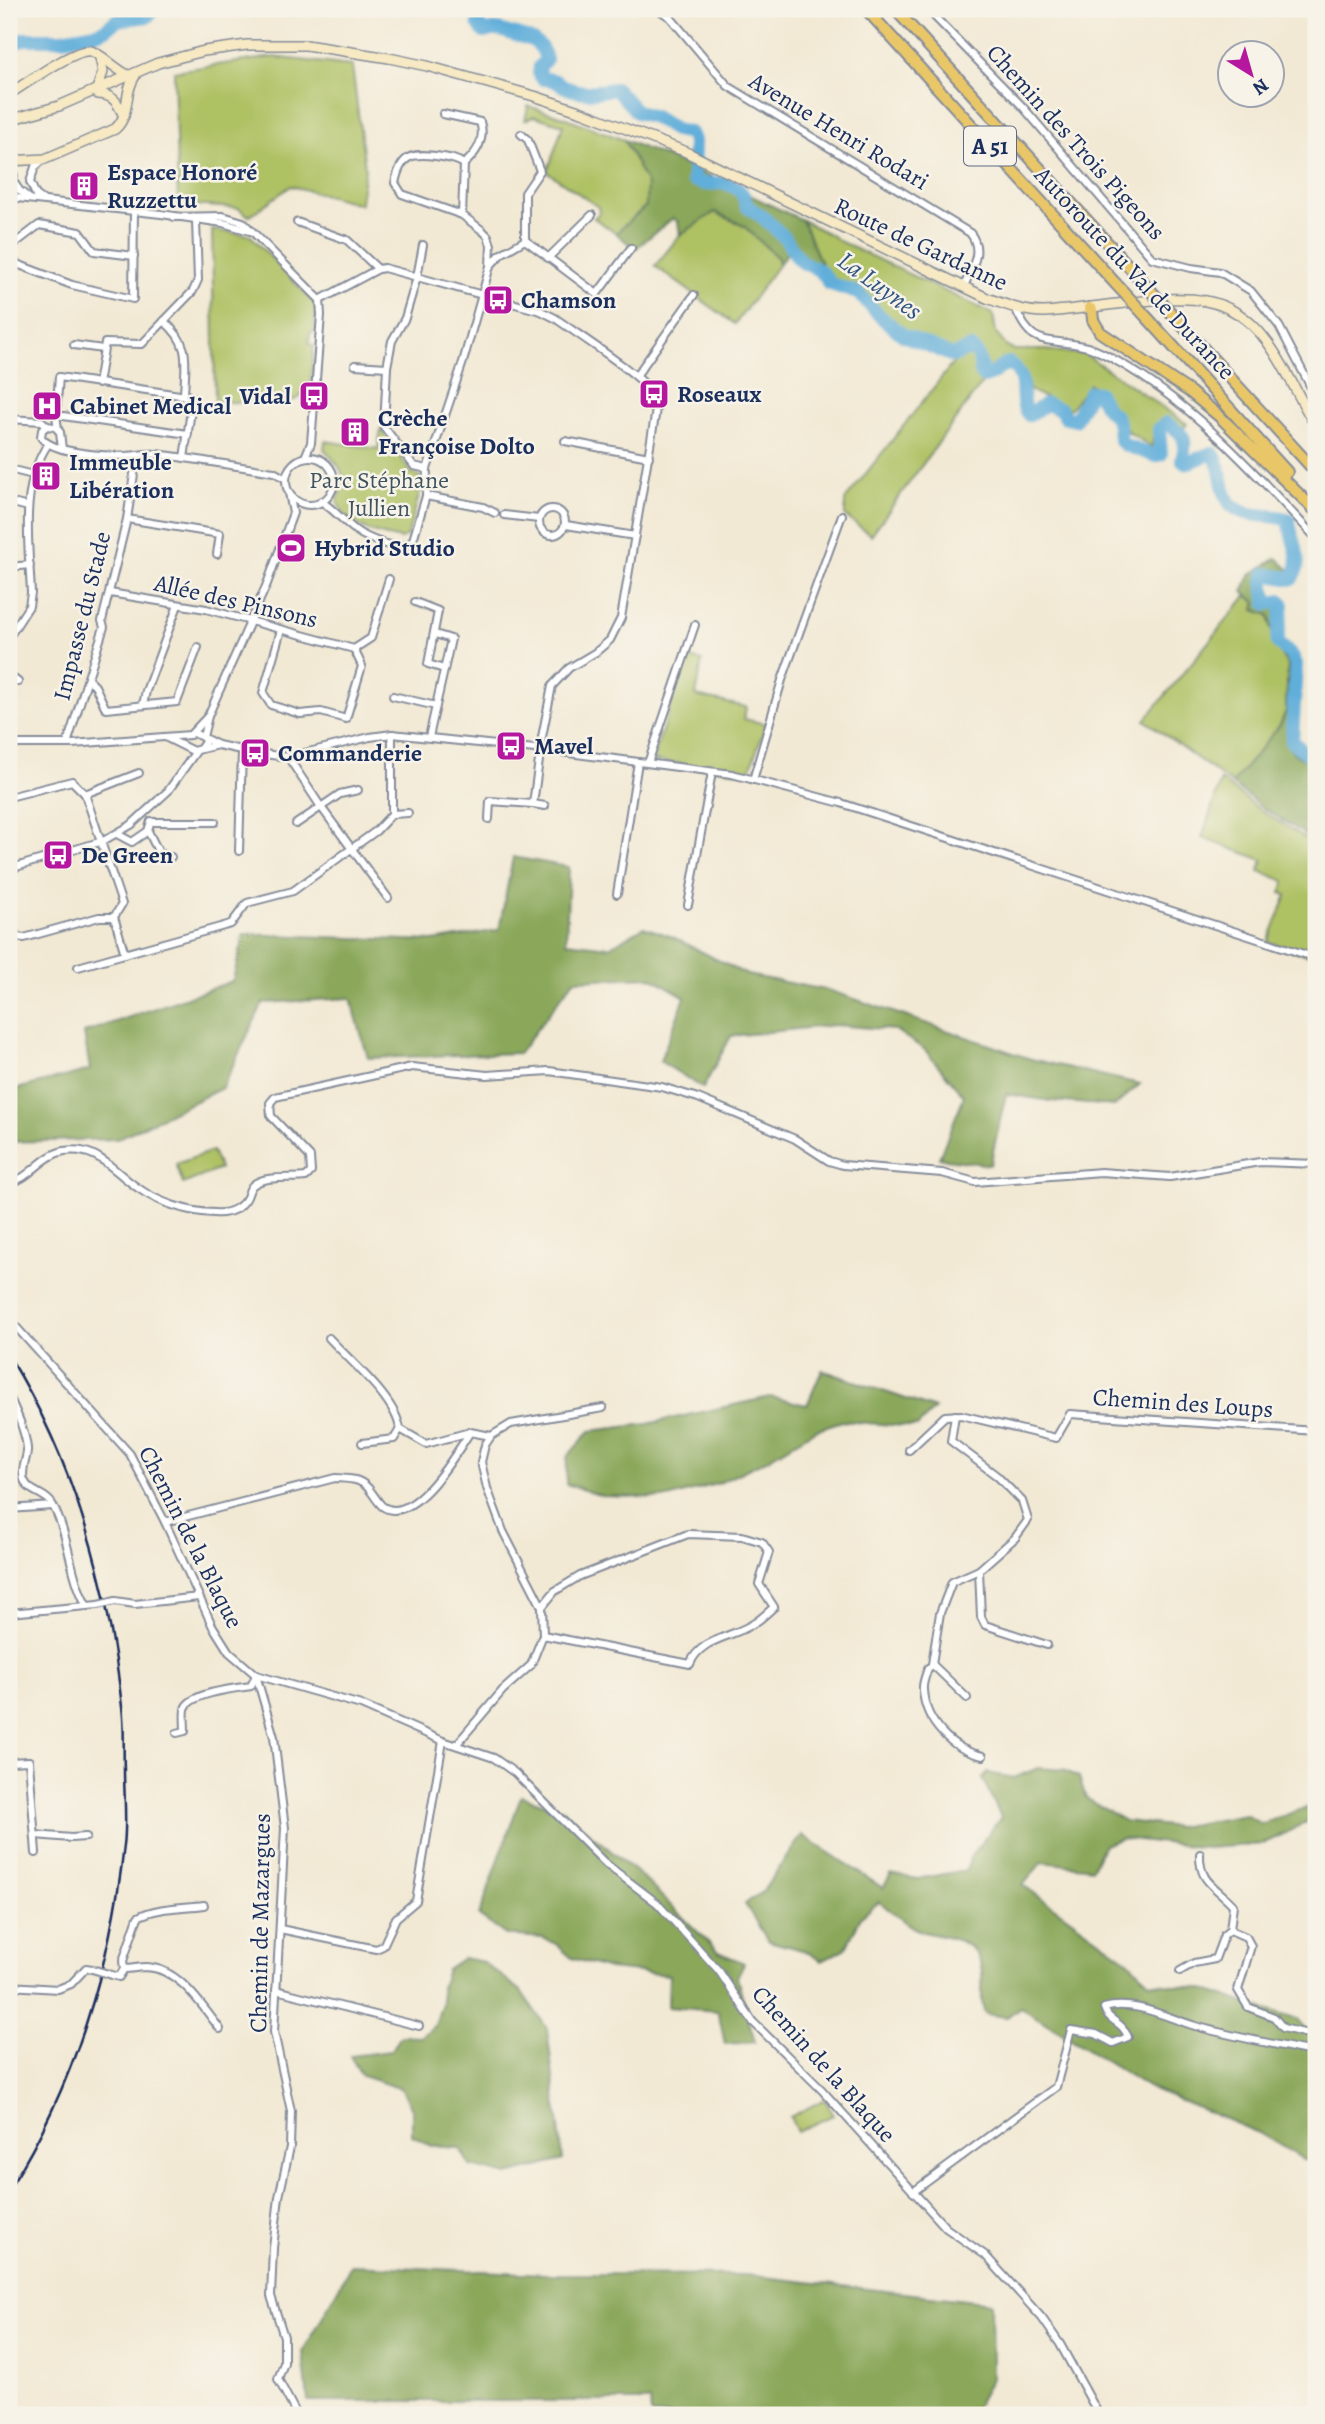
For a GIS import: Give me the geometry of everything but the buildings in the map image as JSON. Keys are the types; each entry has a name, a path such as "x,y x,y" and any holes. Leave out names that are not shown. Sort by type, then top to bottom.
{"highway":[{"name":"Autoroute du Val de Durance","path":"866,9 1316,503"},
{"name":"Autoroute du Val de Durance","path":"895,9 1316,472"},
{"path":"1105,305 1091,312 1100,332 1190,392 1219,416 1316,511"}],"main road":[{"name":"Route de Gardanne","path":"9,122 98,92 132,76 195,56 276,48 389,61 472,79 582,111 684,151 964,286 1014,307 1044,312 1091,312"},
{"path":"9,94 74,54 86,50 94,52 118,71 132,76 122,123 115,129 45,159 9,161 12,182"},
{"path":"100,57 103,72 98,92 116,99 124,116"},
{"path":"9,85 23,86"},
{"path":"12,182 34,161"},
{"path":"1105,305 1189,298 1213,302 1230,309 1247,320 1264,337 1277,355 1316,426"}],"street":[{"name":"Avenue Henri Rodari","path":"658,9 670,17 728,86 970,233 976,243 977,255 964,286"},
{"name":"Chemin des Trois Pigeons","path":"927,9 1023,107 1152,258 1220,272 1251,291 1279,326 1316,397"},
{"path":"443,114 480,122 482,128 477,153 464,164 462,215"},
{"path":"522,134 528,140 540,171 525,192 525,240"},
{"path":"321,501 362,535 404,547 414,540 426,496 428,469 483,297 490,266 491,245 488,236 462,215 402,194 395,183 404,162 416,153 457,159 464,164"},
{"path":"45,159 35,167 30,182 36,195 45,201"},
{"path":"12,182 24,196 32,200"},
{"path":"9,197 232,225 252,232"},
{"path":"9,261 72,285 133,299 134,211"},
{"path":"174,217 207,215 243,222 320,300 311,443 305,457 274,472"},
{"path":"548,258 592,215"},
{"path":"98,384 105,343 142,344 193,291 198,280 196,221"},
{"path":"297,222 347,240 378,269"},
{"path":"9,248 39,225 80,232 94,251 134,256"},
{"path":"525,240 597,294 631,248"},
{"path":"490,266 501,254 525,240"},
{"path":"423,245 405,318 392,341 387,367 384,427 414,466 428,469"},
{"path":"320,300 378,269 392,269 483,297 541,311 555,318 636,376 649,387 656,401 621,618 610,640 569,668 552,686 541,742 545,745 540,751 533,804"},
{"path":"636,376 694,295"},
{"path":"1014,307 1023,328 1034,336 1090,348 1122,364 1180,404 1254,472 1316,538"},
{"path":"164,321 184,345 184,396"},
{"path":"74,345 103,349"},
{"path":"355,365 387,367"},
{"path":"62,449 56,415 59,377 193,397 184,458"},
{"path":"56,415 188,434"},
{"path":"46,427 56,415"},
{"path":"9,419 42,421 46,427 47,445 33,475 27,507 31,593 29,606 9,637"},
{"path":"46,427 58,429"},
{"path":"47,445 60,439"},
{"path":"565,441 649,457"},
{"path":"9,869 103,841 117,834 146,814 168,792 183,767 205,742 203,737 208,716 293,513 305,504 321,501 330,493 334,481 332,473 311,443"},
{"path":"47,445 100,454 152,454 184,458 274,472 286,478"},
{"name":"Impasse du Stade","path":"67,744 104,627 102,621 127,519 137,455"},
{"path":"305,457 322,460"},
{"path":"292,465 286,478 293,513"},
{"path":"9,469 33,475"},
{"path":"289,493 305,504"},
{"path":"330,493 335,510"},
{"path":"426,496 483,507 495,513"},
{"path":"9,502 27,507"},
{"path":"555,508 564,513 566,524 559,534 549,535 540,528 539,519 545,510 555,508"},
{"path":"505,514 539,519"},
{"path":"753,780 782,680 842,515"},
{"path":"127,519 220,534 217,554"},
{"path":"566,524 635,536"},
{"path":"9,567 30,565"},
{"path":"281,630 263,693 271,705 300,714 321,712 346,719 362,666 354,649 371,638 388,579"},
{"name":"Allée des Pinsons","path":"110,593 206,609 354,649"},
{"path":"415,601 439,611 428,664 444,669"},
{"path":"143,705 178,606"},
{"path":"648,764 695,625"},
{"path":"429,737 451,639 435,634"},
{"path":"89,680 106,709 177,702 198,647"},
{"path":"9,675 18,682"},
{"path":"393,696 436,706"},
{"path":"183,767 186,746 192,734 208,716"},
{"path":"9,744 67,744 192,734 242,751 288,757 392,734 712,772 854,807 1316,958"},
{"path":"78,967 231,924 247,903 293,891 353,849 382,827 392,814 392,734"},
{"path":"165,737 199,750 218,745"},
{"path":"239,851 242,751"},
{"path":"288,757 388,898"},
{"path":"617,894 638,762"},
{"path":"688,905 712,772"},
{"path":"85,794 139,773"},
{"path":"9,797 72,781 85,794 122,904 114,917 125,954"},
{"path":"296,824 340,794 358,790"},
{"path":"489,819 490,802 545,806"},
{"path":"392,814 408,813"},
{"path":"146,814 152,822"},
{"path":"152,822 215,822"},
{"path":"117,834 132,842 148,831 152,822"},
{"path":"148,831 159,853 171,857"},
{"path":"9,917 16,937"},
{"path":"16,937 24,938 99,917 114,917"},
{"path":"9,947 16,937"},
{"path":"9,1183 17,1181 51,1156 65,1151 90,1153 102,1157 139,1189 189,1211 234,1211 245,1200 252,1186 263,1180 306,1177 311,1172 310,1157 271,1116 270,1102 275,1097 412,1067 487,1075 549,1071 662,1087 698,1098 795,1139 829,1161 843,1165 942,1173 975,1182 1101,1172 1171,1177 1260,1163 1316,1164"},
{"name":"Chemin de la Blaque","path":"9,1319 131,1454 212,1625 229,1653 256,1675 360,1705 443,1741 494,1758 515,1773 606,1864 657,1903 719,1971 753,2022 822,2090 946,2228 985,2255 1042,2318 1060,2344 1100,2415"},
{"path":"329,1338 391,1406 399,1419 400,1429 394,1439 362,1443"},
{"path":"9,1396 18,1416 27,1450 23,1465 24,1480 31,1490 51,1500 65,1533 79,1591 88,1606"},
{"path":"456,1745 503,1690 531,1665 543,1635 542,1607 502,1531 487,1488 481,1462 485,1445 491,1436 511,1424 603,1408"},
{"name":"Chemin des Loups","path":"955,1415 1056,1438 1070,1414 1316,1431"},
{"path":"909,1450 945,1416 955,1415 951,1441 997,1476 1022,1501 1028,1520 1015,1538 979,1570 952,1582 940,1613 933,1665"},
{"path":"400,1429 426,1444 470,1432 491,1436"},
{"path":"165,1522 335,1478 356,1479 366,1484 379,1503 386,1508 397,1510 421,1497 433,1486 470,1432"},
{"path":"9,1509 53,1506"},
{"path":"542,1607 555,1591 580,1576 688,1534 742,1536 762,1542 769,1552 759,1584 774,1607 755,1623 712,1641 695,1652 690,1664 543,1635"},
{"path":"979,1570 981,1617 985,1625 1047,1645"},
{"path":"9,1613 115,1601 135,1604 199,1597"},
{"path":"933,1665 967,1698"},
{"path":"933,1665 928,1668 923,1689 929,1714 945,1738 973,1754 983,1756"},
{"path":"177,1733 185,1731 189,1702 217,1691 251,1685 256,1675"},
{"name":"Chemin de Mazargues","path":"256,1675 274,1737 285,1828 274,2032 291,2111 291,2123 290,2147 279,2197 273,2248 271,2296 284,2337 284,2363 278,2379 297,2415"},
{"path":"280,1930 376,1949 383,1946 396,1919 416,1901 443,1741"},
{"path":"9,1762 30,1761 36,1853"},
{"path":"34,1835 86,1837"},
{"path":"1180,1971 1194,1963 1215,1959 1224,1935 1230,1930 1233,1905 1221,1892 1207,1883 1200,1868 1200,1854"},
{"path":"9,1986 58,1989 71,1984 86,1968 119,1976 124,1969 123,1961 138,1917 150,1910 204,1905"},
{"path":"1230,1930 1246,1937 1251,1946 1238,1990 1248,2007 1274,2017 1283,2028 1316,2036"},
{"path":"124,1969 147,1967 161,1970 181,1983 220,2029"},
{"path":"276,1990 419,2026"},
{"path":"912,2192 1056,2087 1070,2030 1096,2034 1113,2043 1128,2037 1124,2027 1107,2015 1104,2008 1117,2004 1153,2012 1198,2027 1316,2053"}],"green space":[{"path":"273,57 352,66 365,168 360,204 291,186 249,216 238,208 178,204 174,71"},
{"path":"528,106 624,140 647,184 646,206 616,233 594,218 599,213 598,207 546,171 563,125 534,116 525,120"},
{"path":"624,140 691,167 802,220 826,275 825,280 817,270 802,264 791,248 779,264 778,258 744,226 715,212 680,235 678,222 673,218 635,249 616,233 646,206 647,184"},
{"path":"715,212 744,226 778,258 779,264 735,324 655,266 680,235"},
{"path":"802,220 837,240 993,314 996,333 1007,347 1015,350 1082,352 1187,424 1182,430 1177,425 1163,421 1155,425 1152,447 1128,432 1103,391 1089,384 1068,409 1029,390 1024,373 1013,360 1003,362 986,376 983,373 983,362 974,347 954,354 906,334 876,311 859,292 829,282"},
{"path":"212,230 250,235 316,305 315,331 310,333 309,344 314,345 310,388 297,399 278,405 215,401"},
{"path":"972,350 980,361 980,376 985,379 871,535 845,516 845,500 957,358"},
{"name":"Parc Stéphane Jullien","path":"381,429 410,471 422,478 408,535 401,539 372,532 348,518 337,501 343,484 342,472 324,449 325,441 378,449"},
{"path":"1277,558 1293,573 1292,576 1265,573 1261,576 1266,608 1279,603 1282,605 1275,630 1276,643 1294,661 1286,742 1298,756 1316,759 1316,841 1264,809 1232,784 1280,725 1286,711 1288,665 1275,645 1269,615 1254,610 1256,602 1243,592 1250,575"},
{"path":"1246,596 1256,602 1255,610 1269,615 1275,645 1288,665 1286,712 1280,725 1232,784 1145,720"},
{"path":"689,658 702,661 696,696 746,707 744,719 766,724 749,773 655,761 654,754 686,660"},
{"path":"1221,780 1260,810 1316,845 1316,958 1268,942 1287,895 1281,893 1285,881 1259,871 1263,860 1202,838"},
{"path":"513,857 569,867 566,942 609,947 644,927 673,937 747,975 831,991 1031,1059 1140,1084 1115,1106 1006,1094 990,1165 939,1158 964,1096 925,1050 895,1030 835,1025 731,1036 703,1088 660,1061 685,997 651,977 574,980 519,1053 368,1058 351,998 263,1003 222,1088 117,1139 9,1142 9,1091 90,1070 84,1033 233,981 244,934 433,941 499,930"},
{"path":"212,1151 220,1169 183,1184 176,1164"},
{"path":"822,1370 935,1409 917,1427 842,1421 815,1430 766,1460 719,1483 668,1498 602,1496 566,1484 567,1457 590,1431 647,1424 770,1397 807,1405"},
{"path":"1038,1768 1064,1770 1079,1777 1086,1798 1125,1821 1177,1827 1246,1815 1261,1824 1316,1804 1316,1818 1263,1844 1207,1848 1122,1838 1104,1845 1092,1868 1042,1862 1023,1885 1129,1961 1149,1982 1200,1988 1298,2020 1316,2041 1316,2161 1303,2159 1259,2133 1148,2087 1020,2007 1007,2017 985,2014 982,1971 972,1949 957,1940 914,1928 879,1902 861,1917 845,1949 821,1961 806,1951 768,1941 745,1904 763,1891 802,1835 883,1888 891,1874 917,1879 966,1870 971,1856 1001,1817 982,1778 988,1773 1014,1778"},
{"path":"521,1796 563,1810 644,1879 718,1952 744,1963 737,1977 755,2042 725,2044 718,2011 668,2007 669,1975 609,1969 572,1958 556,1944 543,1938 506,1935 479,1916"},
{"path":"463,1958 483,1962 520,1990 547,2028 563,2160 508,2175 470,2166 460,2148 432,2146 412,2136 412,2109 402,2089 362,2076 350,2056 391,2051 401,2036 421,2037 435,2025 442,2003 441,1988 447,1969"},
{"path":"825,2099 833,2115 797,2132 790,2117"},
{"path":"351,2265 545,2274 746,2275 991,2303 992,2377 971,2415 651,2415 650,2401 308,2401 303,2352"}],"waterway":[{"name":"La Luynes","path":"9,45 24,39 62,39 96,33 117,20 148,16 153,9"},
{"name":"La Luynes","path":"481,9 478,24 484,32 501,31 528,39 541,47 546,59 540,66 539,74 543,79 582,92 616,89 637,112 654,117 675,130 690,133 694,142 693,180 704,184 725,183 737,188 747,206 785,238 800,261 819,270 828,283 858,293 903,335 953,356 971,348 978,356 984,377 1009,363 1020,375 1023,403 1029,415 1046,404 1061,410 1066,418 1075,420 1090,392 1098,393 1107,409 1115,416 1119,424 1120,440 1125,445 1156,456 1161,454 1159,429 1166,423 1183,437 1185,446 1182,459 1187,463 1212,453 1219,466 1226,497 1235,508 1248,514 1289,520 1298,564 1296,571 1292,579 1265,574 1263,581 1267,604 1281,601 1283,605 1277,642 1293,657 1296,664 1292,742 1309,755 1316,752"}],"railway":[{"path":"9,1356 32,1396 70,1481 98,1570 116,1661 123,1715 125,1817 124,1845 110,1935 86,2024 53,2109 9,2189"}],"place":[{"name":"Espace Honoré Ruzzettu","path":"84,186"},
{"name":"Chamson","path":"498,300"},
{"name":"Roseaux","path":"654,394"},
{"name":"Vidal","path":"314,396"},
{"name":"Cabinet Medical","path":"47,406"},
{"name":"Crèche Françoise Dolto","path":"355,432"},
{"name":"Immeuble Libération","path":"46,476"},
{"name":"Hybrid Studio","path":"291,548"},
{"name":"Mavel","path":"511,746"},
{"name":"Commanderie","path":"255,753"},
{"name":"De Green","path":"58,855"}]}
